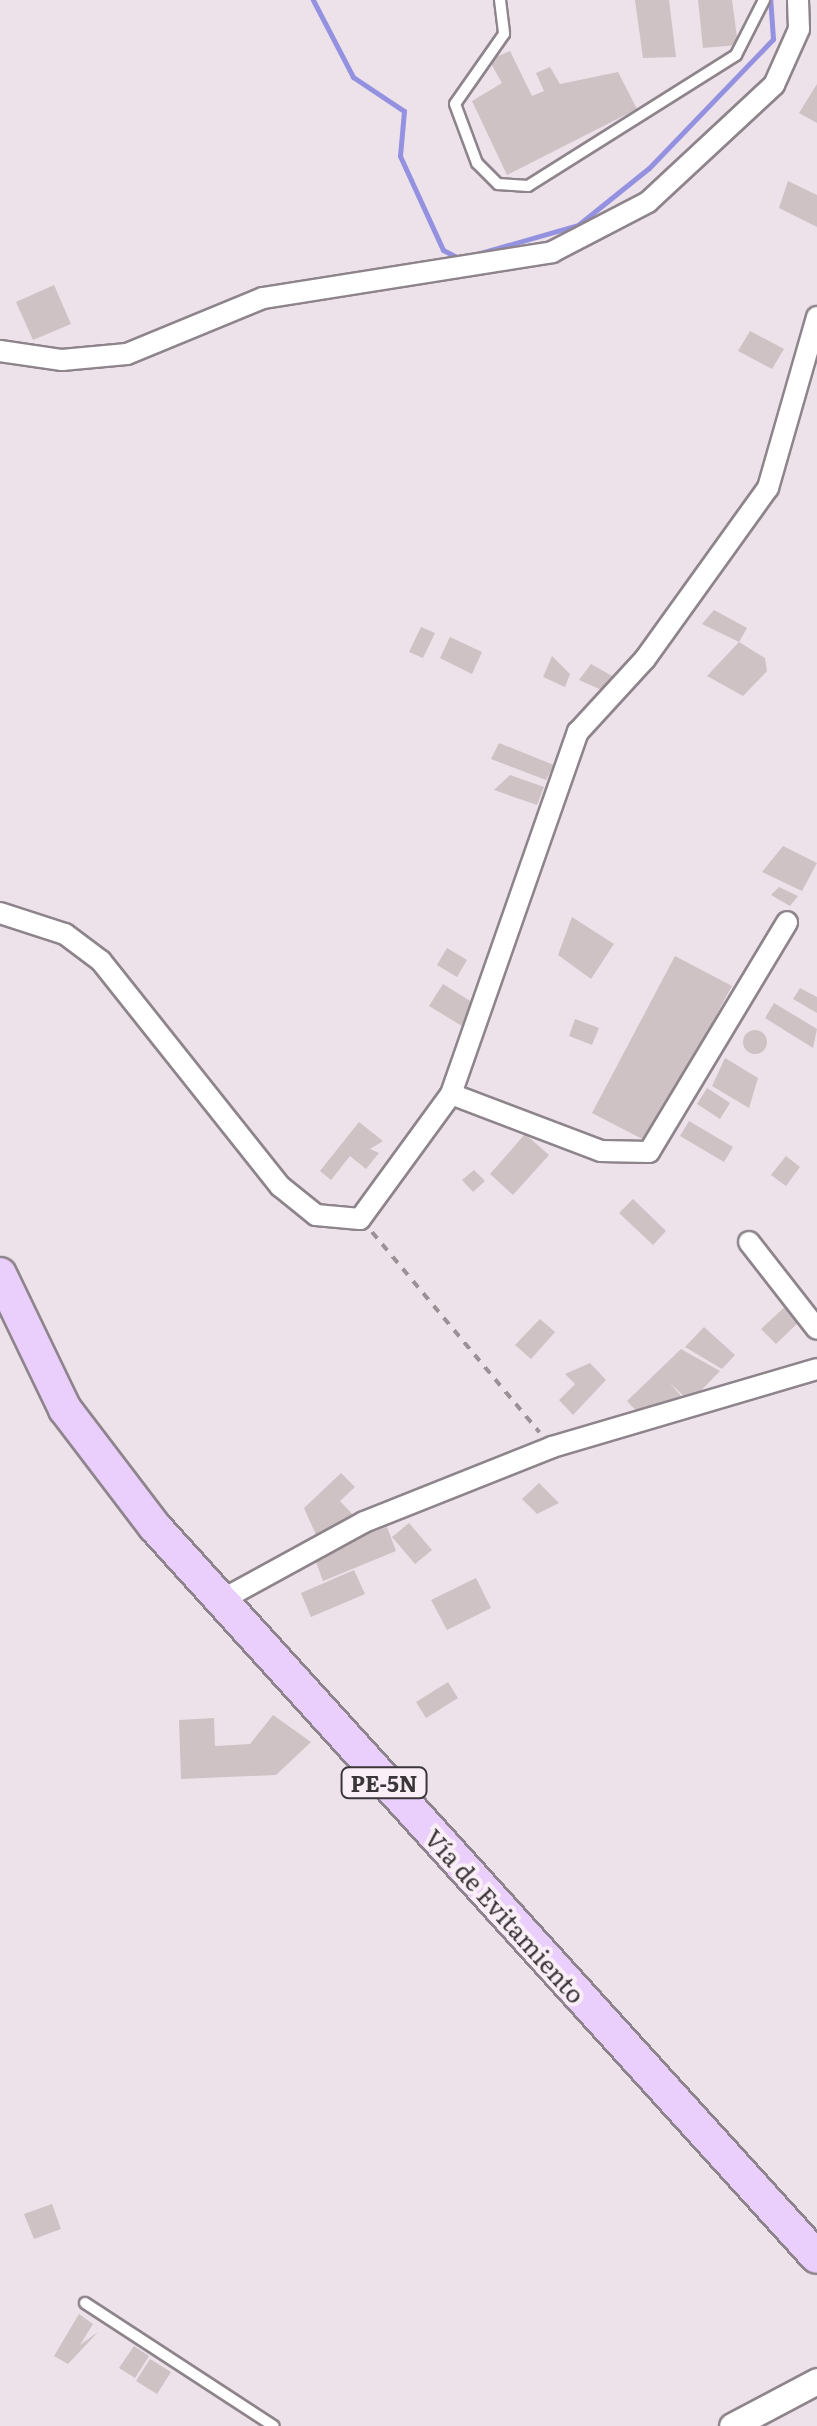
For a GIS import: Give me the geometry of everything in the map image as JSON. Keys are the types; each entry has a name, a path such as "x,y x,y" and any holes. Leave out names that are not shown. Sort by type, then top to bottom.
{"highway":[{"name":"Vía de Evitamiento","path":"0,1274 66,1409 218,1602 817,2257"}],"street":[{"path":"0,351 62,360 127,354 263,298 552,252 648,202 774,85 799,29 798,0"},
{"path":"0,914 65,934 100,961 280,1186 316,1215 360,1219 451,1094 578,732 645,659 768,488 817,317"},
{"path":"451,1094 637,1158 698,1075 787,922"},
{"path":"749,1242 817,1329"},
{"path":"218,1602 364,1522 552,1447 817,1369"},
{"path":"732,2426 817,2381"}],"lane":[{"path":"500,0 504,34 455,104 477,162 498,184 528,186 736,54 764,0"},
{"path":"84,2304 274,2426"}],"path":[{"path":"360,1219 552,1447"}],"building":[{"path":"635,0 669,0 676,57 643,58"},
{"path":"698,0 732,0 738,45 703,48"},
{"path":"510,51 532,96 544,91 536,73 550,67 560,84 618,72 637,109 507,175 472,101 502,83 489,60"},
{"path":"817,84 817,123 799,113"},
{"path":"788,181 817,195 817,227 779,208"},
{"path":"54,285 71,324 33,340 16,302"},
{"path":"750,331 784,349 772,369 738,351"},
{"path":"714,610 747,628 739,642 702,624"},
{"path":"421,627 435,633 423,658 409,652"},
{"path":"450,637 482,652 472,674 440,658"},
{"path":"739,642 765,658 767,671 743,696 707,676"},
{"path":"552,656 570,674 565,687 543,677"},
{"path":"591,664 614,677 604,691 579,680"},
{"path":"499,743 554,765 546,780 491,759"},
{"path":"510,775 544,787 537,805 494,790"},
{"path":"783,846 817,863 802,891 762,872"},
{"path":"779,887 798,896 790,906 771,895"},
{"path":"572,917 614,944 591,979 558,955"},
{"path":"447,948 467,960 457,977 437,965"},
{"path":"675,956 732,986 648,1142 592,1113"},
{"path":"443,984 475,1004 462,1026 429,1006"},
{"path":"800,988 817,997 817,1013 793,999"},
{"path":"774,1003 817,1029 813,1048 765,1018"},
{"path":"575,1019 599,1028 592,1045 569,1036"},
{"path":"755,1030 767,1042 755,1054 743,1042"},
{"path":"725,1058 758,1078 749,1108 712,1086"},
{"path":"707,1088 730,1103 720,1119 697,1104"},
{"path":"689,1121 733,1147 724,1162 680,1136"},
{"path":"359,1122 383,1141 370,1149 379,1153 366,1169 350,1156 331,1180 320,1171"},
{"path":"525,1134 549,1155 513,1195 490,1174"},
{"path":"786,1156 800,1167 786,1186 771,1175"},
{"path":"474,1170 485,1181 473,1192 462,1180"},
{"path":"633,1199 666,1231 653,1245 619,1213"},
{"path":"788,1304 802,1319 776,1344 761,1329"},
{"path":"540,1319 555,1332 531,1359 515,1345"},
{"path":"704,1327 735,1355 722,1369 685,1347"},
{"path":"681,1349 720,1371 690,1402 669,1382 689,1405 643,1418 627,1401"},
{"path":"590,1363 606,1380 573,1415 559,1400 575,1384 565,1374"},
{"path":"341,1473 355,1487 340,1501 356,1518 317,1537 304,1508"},
{"path":"539,1483 559,1503 537,1514 522,1499"},
{"path":"409,1523 432,1550 415,1564 392,1537"},
{"path":"387,1527 396,1551 323,1581 313,1554"},
{"path":"354,1570 365,1594 311,1617 301,1593"},
{"path":"476,1578 491,1608 447,1630 431,1600"},
{"path":"448,1682 458,1698 426,1718 416,1702"},
{"path":"273,1715 311,1742 276,1775 181,1779 179,1720 214,1718 215,1746 250,1744"},
{"path":"52,2204 61,2229 34,2239 24,2214"},
{"path":"79,2314 93,2324 80,2345 98,2332 68,2364 54,2356"},
{"path":"134,2346 149,2356 135,2378 119,2368"},
{"path":"150,2359 171,2372 157,2394 136,2381"}],"waterway":[{"path":"313,0 353,77 404,111 400,156 443,250 459,258"},
{"path":"470,256 578,225 649,168 773,39 770,0"}]}
